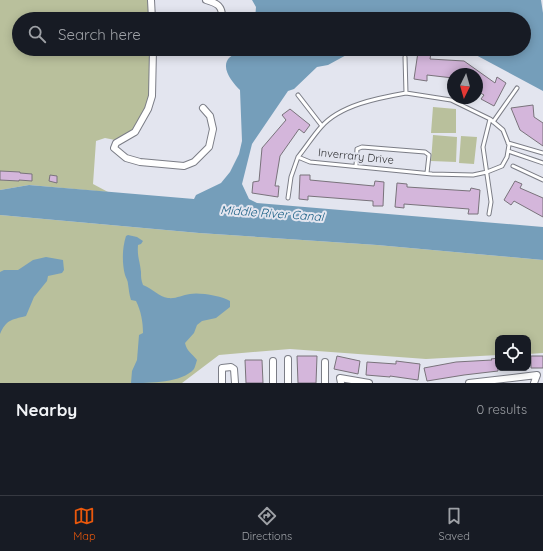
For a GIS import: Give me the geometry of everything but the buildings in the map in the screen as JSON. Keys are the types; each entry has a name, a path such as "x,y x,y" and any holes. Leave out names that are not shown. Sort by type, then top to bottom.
{"street":[{"path":"151,0 152,12"},
{"path":"206,0 218,4 223,12"},
{"path":"153,56 152,96 148,109 135,132 116,143 114,148 126,158 140,162 184,166 194,162 209,147 213,129 210,116 204,108"},
{"path":"288,360 288,383"},
{"path":"273,361 273,383"},
{"path":"325,362 325,383"},
{"path":"222,383 222,368 231,367 234,369 235,383"},
{"path":"469,383 540,375"},
{"path":"534,383 540,375"},
{"path":"341,380 369,383"}],"lane":[{"path":"405,57 406,93"},
{"path":"493,122 517,88"},
{"name":"Inverrary Drive","path":"406,93 451,100 490,119 503,130 509,145 507,156 502,166 487,172 473,175 427,173 310,162 298,157 322,126 339,113 372,99 406,93"},
{"path":"298,95 322,126"},
{"path":"489,214 491,202 483,147 490,119"},
{"path":"508,143 543,154"},
{"path":"356,166 357,149 362,147 425,152 429,155 427,173"},
{"path":"508,151 543,163"},
{"path":"288,198 291,177 298,157"},
{"path":"513,166 543,180"}],"green space":[{"path":"0,0 151,0 152,12 12,12 12,56 153,56 152,96 135,132 115,140 105,138 96,141 93,184 108,192 29,185 0,190"},
{"path":"433,107 456,109 456,133 431,133"},
{"path":"433,135 457,137 456,162 431,161"},
{"path":"461,136 477,137 474,164 459,163"},
{"path":"0,215 199,233 377,245 543,260 543,353 531,354 531,335 495,335 495,355 426,359 290,349 219,355 182,383 0,383"}],"water":[{"path":"252,0 541,0 543,13 543,91 478,56 531,56 531,12 256,12 256,7"},
{"name":"Middle River Canal","path":"344,56 328,65 317,67 294,89 288,91 252,144 242,184 249,199 257,203 543,227 543,260 377,245 199,233 0,215 0,190 29,185 194,199 196,195 221,183 230,172 239,154 242,141 240,90 228,75 226,70 227,61 230,57"},
{"path":"126,236 137,237 143,241 138,245 138,256 143,285 168,298 190,294 205,294 230,301 230,307 216,318 202,321 197,325 194,333 185,343 188,350 197,360 194,369 189,374 174,380 131,383 132,371 137,360 139,335 143,333 140,313 136,301 131,300 128,282 124,271 123,251"},
{"path":"46,257 63,260 64,270 62,273 48,276 47,281 34,297 26,316 17,318 7,323 0,334 0,272 4,270 18,270 33,260"}]}
